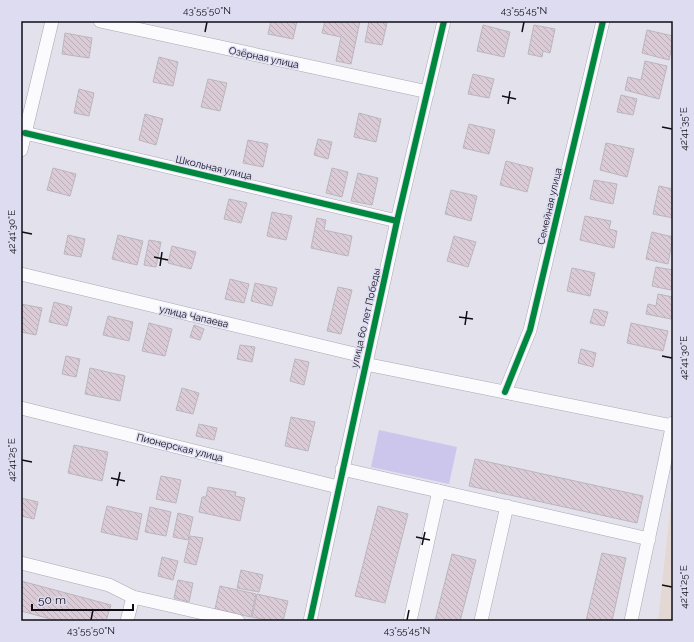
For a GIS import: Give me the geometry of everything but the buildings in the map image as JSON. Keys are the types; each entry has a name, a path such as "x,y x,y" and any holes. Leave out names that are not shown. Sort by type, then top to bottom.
{"street":[{"path":"21,150 52,21"},
{"name":"Озёрная улица","path":"100,21 428,92"},
{"name":"улица 60 лет Победы","path":"310,621 342,468 397,221 444,21"},
{"name":"Семейная улица","path":"505,392 530,330 603,21"},
{"name":"Школьная улица","path":"25,133 397,221"},
{"name":"улица Чапаева","path":"21,274 366,361 505,392 673,425"},
{"name":"Пионерская улица","path":"21,408 338,487"},
{"path":"631,621 673,425"},
{"path":"342,468 649,539"},
{"path":"410,621 439,490"},
{"path":"481,621 507,506"},
{"path":"21,563 109,585 132,597 238,621"},
{"path":"127,621 132,597"}],"shaded area":[{"path":"379,430 457,447 449,484 371,467"},
{"path":"673,484 673,621 658,621"}],"cycle path":[{"path":"310,621 397,221 444,21"},
{"path":"505,392 530,330 603,21"},
{"path":"25,133 397,221"}]}
